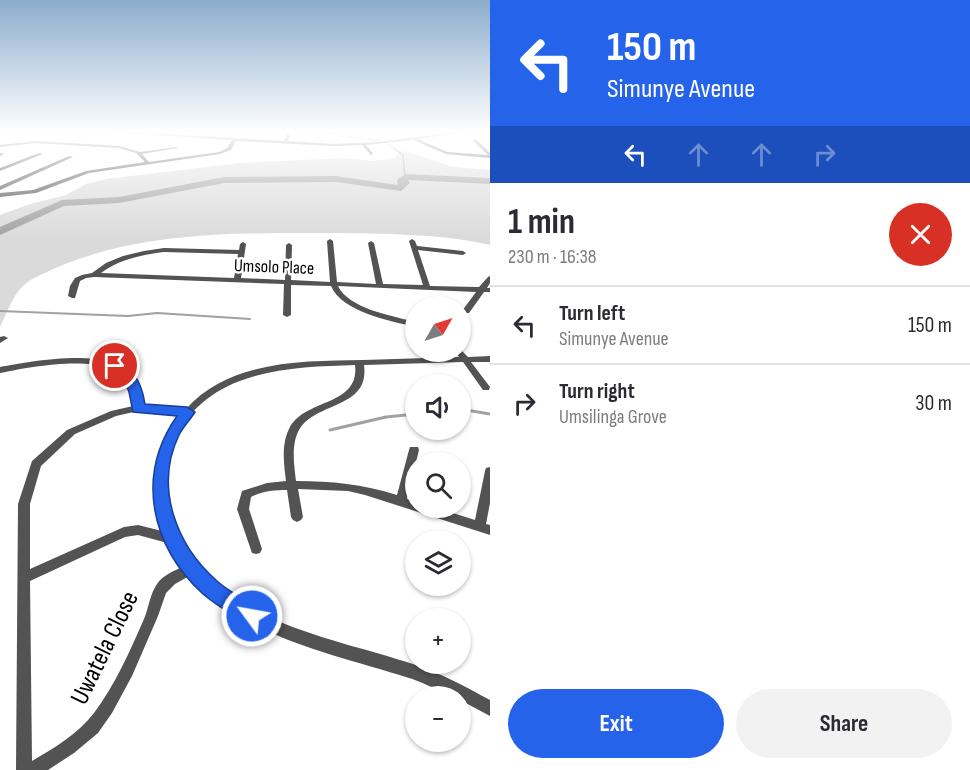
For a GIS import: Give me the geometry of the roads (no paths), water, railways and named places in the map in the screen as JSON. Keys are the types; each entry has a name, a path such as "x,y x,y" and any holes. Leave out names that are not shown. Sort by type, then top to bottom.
{"street":[{"path":"0,188 48,167"},
{"path":"0,195 30,193 78,174 107,167"},
{"path":"330,241 334,284 341,298 352,304 405,321"},
{"path":"371,243 380,286"},
{"path":"287,315 289,245"},
{"path":"427,288 413,245 463,253"},
{"path":"72,296 72,287 82,276 94,275 102,267 114,261 154,252 242,248 237,281"},
{"name":"Umsolo Place","path":"94,275 490,290"},
{"path":"471,303 490,278"},
{"path":"471,357 490,359"},
{"path":"405,360 308,364 265,369 221,387 187,412 172,434 161,469 161,506 172,538 191,568 211,589 236,607 269,625 409,670 454,687 490,708"},
{"path":"0,370 61,362 98,362 115,366 128,374 136,392 138,408"},
{"path":"466,362 486,388"},
{"path":"297,517 289,447 294,429 309,414 357,389 362,378 359,363"},
{"path":"24,770 26,624 23,578 24,504 36,464 71,432 114,412 138,408 187,412"},
{"path":"400,501 414,450"},
{"path":"453,518 485,529 490,471"},
{"path":"256,549 243,509 246,494 257,489 293,486 349,488 405,502"},
{"path":"23,578 124,532 138,530 172,538"},
{"name":"Uwatela Close","path":"33,770 86,734 99,717 130,664 151,619 160,590 191,568"}],"waterway":[{"path":"404,167 405,177"},
{"path":"0,231 62,203 119,200 224,180 336,179 401,188 405,183 402,180 405,177 490,181"},
{"path":"0,311 128,316 157,313 250,319"},
{"path":"471,411 490,414"},
{"path":"330,430 386,417 405,415"}]}
